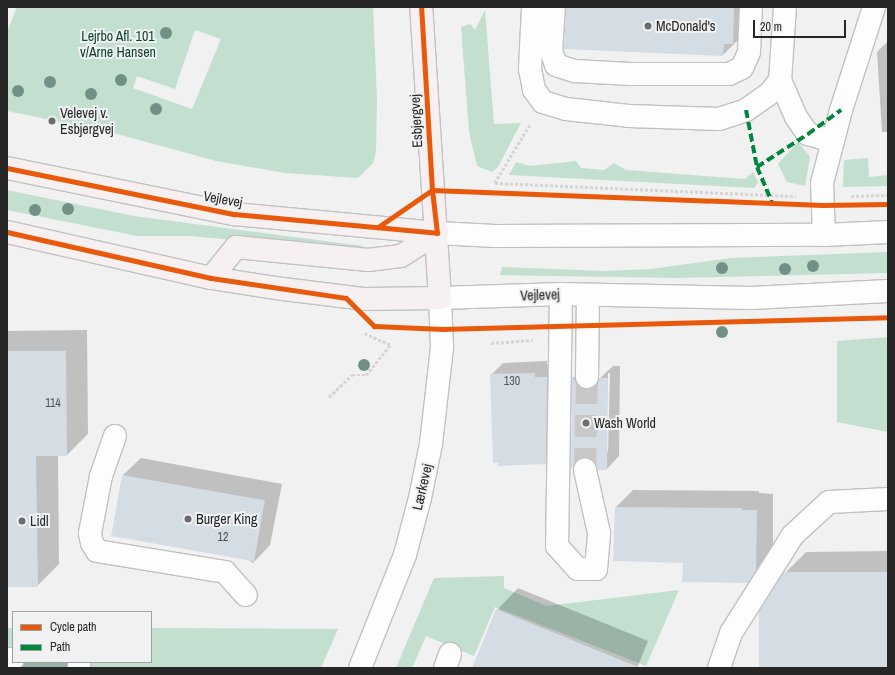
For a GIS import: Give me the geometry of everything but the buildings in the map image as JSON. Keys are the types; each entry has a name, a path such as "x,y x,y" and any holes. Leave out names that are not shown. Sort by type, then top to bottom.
{"main road":[{"name":"Esbjergvej","path":"421,7 432,190 437,233 440,298"},
{"name":"Vejlevej","path":"7,168 234,214 437,233"},
{"name":"Vejlevej","path":"7,232 211,278 346,298 440,298"},
{"path":"211,278 236,247 368,260 401,256 437,233"}],"street":[{"path":"533,7 530,69 534,90 543,102 566,109 629,116 719,119 746,110 770,93 780,80"},
{"path":"554,7 551,51 556,65 575,71 630,74 729,74 742,68 749,52 751,7"},
{"path":"785,7 780,80 796,117 808,134 832,141"},
{"path":"824,235 822,183 832,141 874,7"},
{"name":"Vejlevej","path":"437,233 495,236 824,235 888,232"},
{"name":"Vejlevej","path":"440,298 561,294 751,298 888,291"},
{"path":"561,294 557,546 578,569 596,569 599,534 585,470"},
{"path":"587,377 588,295"},
{"name":"Lærkevej","path":"360,668 405,555 420,498 431,444 442,347 440,298"},
{"path":"115,436 101,476 90,533 92,543 97,551 225,572 246,595"},
{"path":"719,668 731,633 793,535 829,502 888,499"}],"path":[{"path":"543,102 495,183 823,197 888,195"},
{"path":"491,343 539,340 560,327"},
{"path":"329,397 352,375 366,375 390,346 363,333"}],"green space":[{"name":"Lejrbo Afl. 101 v/Arne Hansen","path":"17,7 373,7 377,99 376,152 373,163 358,178 285,173 216,161 106,131 7,111 7,32","holes":["195,30 221,39 192,109 133,88 137,76 175,89"]},
{"path":"485,10 494,124 521,123 498,167 492,172 477,166 469,132 461,27 470,24 475,30"},
{"path":"798,142 810,157 805,186 787,182 778,164"},
{"path":"868,158 869,177 888,175 888,186 843,187 844,160"},
{"path":"576,161 581,168 604,170 614,163 626,170 745,179 753,172 758,182 754,188 509,175 516,162 530,166"},
{"path":"7,190 134,216 363,246 363,252 190,236 137,236 7,210"},
{"path":"888,252 888,273 676,278 500,275 502,267 604,271 651,269 731,258"},
{"path":"888,337 888,432 837,422 837,341"},
{"path":"504,576 504,588 547,606 679,590 646,666 495,607 474,656 426,636 412,668 396,668 434,578"},
{"path":"7,628 12,628 12,663 152,663 152,628 338,629 321,668 7,668"}],"tunnel":[{"path":"585,470 587,377"}],"marked path":[{"path":"746,110 757,167 772,203"},
{"path":"757,167 808,134 841,110"}],"cycle path":[{"path":"7,168 234,214 437,233 432,190 421,7"},
{"path":"378,227 432,190 823,205 888,204"},
{"path":"7,232 211,278 346,298 374,326 443,329 888,317"}],"place":[{"name":"McDonald's","path":"648,26"},
{"name":"Velevej v. Esbjergvej","path":"52,121"},
{"name":"Wash World","path":"586,423"},
{"name":"Burger King","path":"188,519"},
{"name":"Lidl","path":"22,521"}]}
